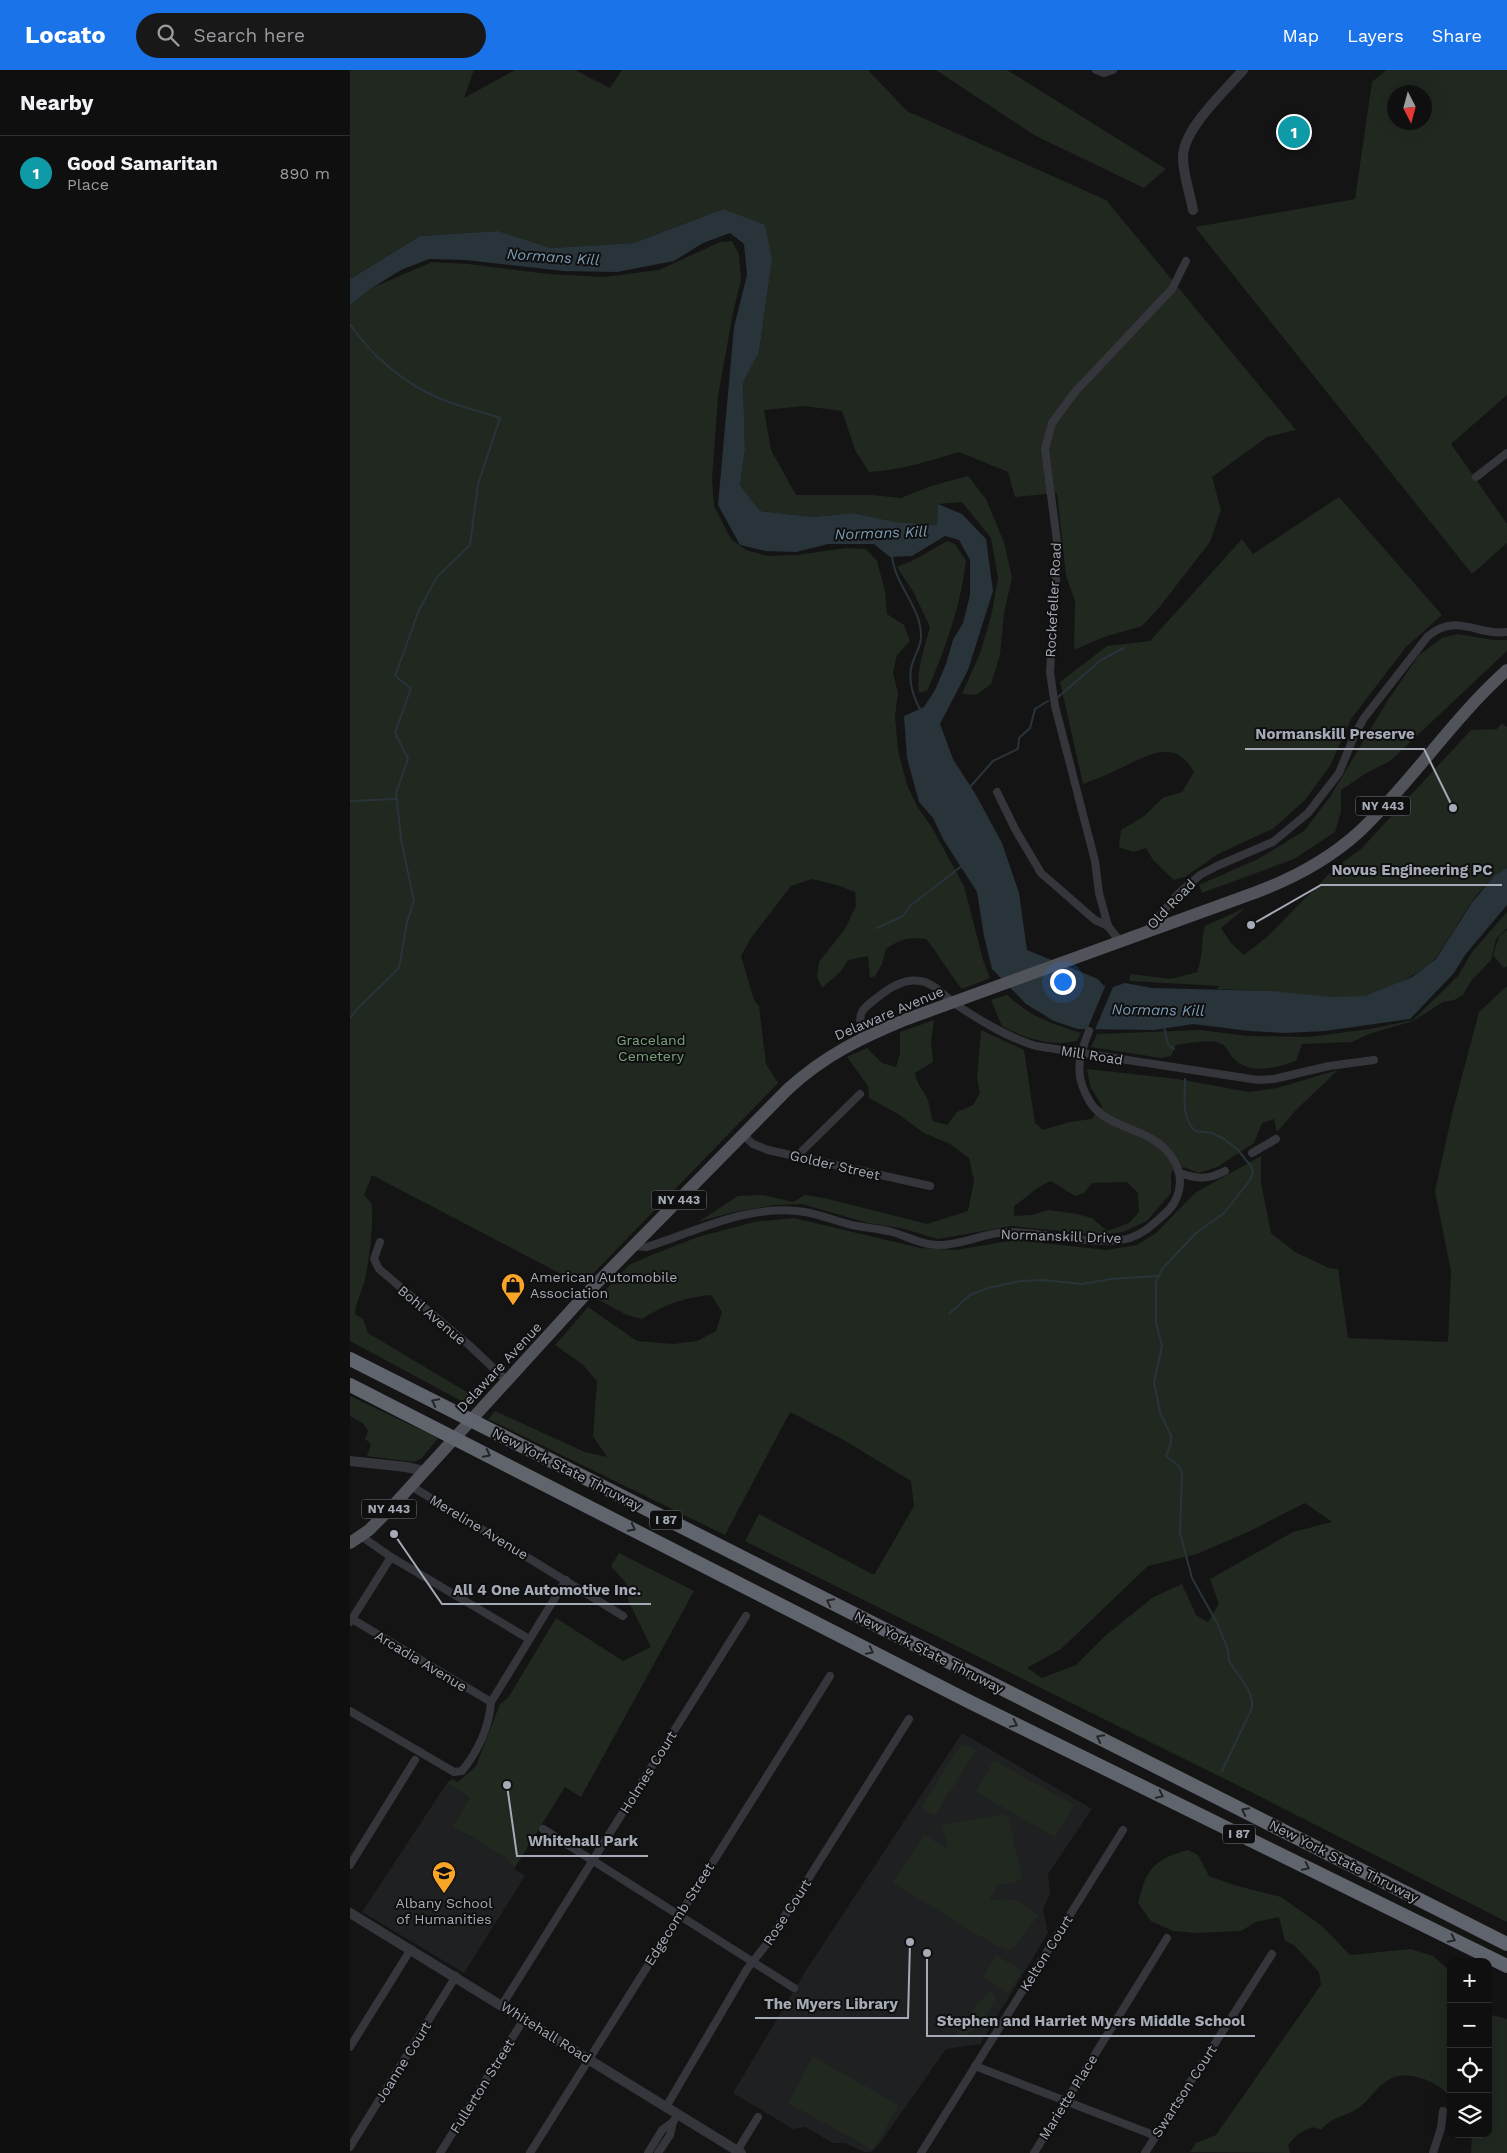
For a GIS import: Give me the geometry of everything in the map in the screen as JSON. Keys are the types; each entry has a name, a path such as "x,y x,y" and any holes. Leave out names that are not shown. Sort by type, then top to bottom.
{"highway":[{"name":"New York State Thruway","path":"350,1360 1507,1944"},
{"name":"New York State Thruway","path":"350,1384 970,1702 1507,1966"}],"main road":[{"name":"Delaware Avenue","path":"355,1539 390,1509 585,1295 808,1071 834,1052 907,1020 1288,880 1329,855 1358,833 1402,786 1474,701 1507,670"}],"street":[{"path":"1096,70 1104,73 1113,70"},
{"path":"1193,210 1184,167 1184,149 1196,125 1243,70"},
{"name":"Rockefeller Road","path":"1126,944 1120,943 1116,939 1108,926 1099,893 1095,861 1055,706 1050,672 1058,549 1044,449 1049,429 1075,392 1172,289 1186,261"},
{"path":"1476,477 1507,453"},
{"name":"Old Road","path":"1126,944 1135,941 1190,883 1217,866 1273,842 1308,813 1338,773 1364,718 1433,632 1455,624 1491,632 1507,632"},
{"path":"997,792 1014,829 1041,872 1095,920 1108,926"},
{"name":"Mill Road","path":"863,1038 859,1019 863,1008 894,986 912,980 930,984 956,1004 1012,1038 1036,1046 1258,1080 1274,1079 1328,1066 1374,1060"},
{"path":"1089,1031 1080,1053 1081,1077 1087,1096 1095,1108 1108,1118 1147,1135 1160,1144 1168,1152 1180,1173 1204,1179 1214,1177 1225,1170"},
{"path":"796,1157 860,1094"},
{"name":"Golder Street","path":"744,1135 760,1147 796,1157 930,1186"},
{"path":"1252,1153 1276,1139"},
{"name":"Normanskill Drive","path":"633,1246 646,1247 740,1216 779,1211 805,1212 858,1226 884,1230 924,1243 939,1245 1005,1232 1082,1239 1123,1240 1147,1230 1164,1215 1174,1203 1178,1194 1180,1173"},
{"name":"Bohl Avenue","path":"380,1242 374,1259 379,1269 469,1345 507,1381"},
{"path":"350,1460 406,1466 424,1471"},
{"name":"Mereline Avenue","path":"411,1486 623,1616"},
{"path":"355,1539 390,1557 529,1639"},
{"path":"351,1621 390,1557"},
{"path":"350,1711 454,1772 462,1771 480,1744 490,1713 491,1702 566,1580"},
{"name":"Holmes Court","path":"502,2005 746,1616"},
{"name":"Arcadia Avenue","path":"351,1621 491,1702"},
{"name":"Edgecomb Street","path":"530,2153 830,1676"},
{"name":"Rose Court","path":"666,2107 747,1969 754,1962 909,1718"},
{"path":"350,1865 414,1760"},
{"path":"543,1829 794,1988"},
{"name":"Kelton Court","path":"921,2153 1123,1830"},
{"name":"Whitehall Road","path":"350,1913 456,1976 666,2107 675,2118 739,2152"},
{"name":"Mariette Place","path":"1034,2153 1167,1938"},
{"path":"350,2047 411,1949"},
{"name":"Swartson Court","path":"1145,2153 1272,1954"},
{"name":"Joanne Court","path":"350,2146 456,1976"},
{"name":"Fullerton Street","path":"440,2153 524,2018"},
{"path":"975,2066 1156,2136"},
{"path":"1433,2153 1441,2128 1443,2111"},
{"path":"739,2152 758,2117"},
{"path":"648,2153 662,2130 675,2118"},
{"path":"658,2153 670,2135 675,2118"}],"shaded area":[{"path":"962,1733 1092,1809 1048,1874 1050,1894 1043,1909 1048,1933 980,2044 946,2049 880,2143 871,2152 864,2152 845,2143 833,2143 805,2127 793,2129 733,2093 805,1972"},
{"name":"Albany School of Humanities","path":"447,1783 470,1798 452,1826 508,1859 514,1869 525,1876 464,1973 362,1912"}],"green space":[{"path":"350,70 474,70 464,98 515,70 575,70 610,88 622,70 868,70 907,111 1106,200 1296,430 1267,437 1212,477 1221,510 1210,542 1158,609 1142,626 1104,637 1074,650 1075,601 1066,576 1057,493 1015,497 1008,472 959,452 904,467 869,472 855,450 842,411 804,406 764,410 771,450 796,495 872,495 901,498 931,486 968,476 986,499 1004,542 1012,578 1004,613 1000,655 991,684 976,695 962,694 981,651 992,612 998,578 991,538 962,502 938,504 937,525 895,522 853,513 813,517 760,511 740,485 745,449 743,383 759,352 772,260 723,209 634,243 551,248 498,231 420,236 350,279"},
{"path":"936,70 1007,70 1166,169 1144,188 1034,135"},
{"path":"1386,70 1507,70 1507,395 1451,444 1507,524 1507,543 1472,574 1195,227 1355,199 1372,82"},
{"name":"Graceland Cemetery","path":"732,241 739,254 741,280 718,396 712,479 714,506 731,539 746,550 768,556 797,555 846,548 866,549 877,561 885,591 887,614 904,625 910,641 897,655 893,673 898,693 895,716 898,750 907,785 918,808 931,826 964,886 983,960 990,978 962,989 926,939 915,938 900,941 886,949 882,964 875,976 870,978 868,956 848,960 840,972 822,988 817,977 819,962 845,929 856,906 855,892 812,879 791,886 751,938 741,956 754,1000 759,1006 766,1064 778,1083 582,1285 372,1175 364,1195 372,1204 370,1251 365,1279 355,1314 363,1319 368,1333 475,1397 467,1404 350,1341 350,305 372,288 432,262 468,264 548,274 604,277 659,270 720,242"},
{"path":"1339,497 1442,615 1406,647 1351,719 1330,766 1305,800 1274,828 1218,854 1185,877 1174,880 1153,860 1146,848 1133,852 1119,847 1121,830 1143,817 1163,798 1182,792 1194,772 1187,761 1179,755 1161,752 1152,754 1083,784 1060,682 1107,646 1150,641 1242,539 1253,554"},
{"path":"947,541 955,544 966,561 964,578 956,611 940,660 927,691 919,693 920,668 930,627 914,593 897,567 914,560"},
{"path":"1458,634 1493,640 1507,640 1507,651 1390,761 1368,772 1341,790 1341,811 1335,832 1294,859 1202,893 1199,885 1258,859 1304,831 1330,797 1388,700 1419,655 1442,638"},
{"path":"1502,723 1507,727 1507,868 1485,886 1468,908 1437,956 1424,968 1393,986 1373,994 1343,998 1217,989 1219,986 1129,981 1130,974 1171,979 1197,972 1201,960 1205,926 1245,908 1221,928 1231,943 1244,955 1267,937 1335,868 1361,849 1471,730 1497,729"},
{"path":"1507,912 1507,928 1496,939 1491,960 1471,981 1463,995 1454,1000 1443,1002 1413,1021 1369,1034 1352,1042 1302,1044 1296,1061 1288,1064 1264,1069 1248,1067 1234,1059 1222,1044 1211,1041 1176,1045 1171,1056 1161,1058 1091,1047 1097,1034 1200,1030 1248,1036 1309,1037 1370,1029 1413,1020 1458,976 1472,952"},
{"path":"1507,930 1507,966 1504,968 1493,955 1499,937"},
{"path":"1507,986 1507,1922 1253,1793 745,1541 759,1514 874,1575 914,1506 911,1481 842,1439 790,1412 725,1535 488,1419 495,1411 585,1452 607,1457 593,1436 597,1381 582,1364 555,1345 588,1307 637,1341 673,1344 697,1341 716,1331 722,1312 711,1295 675,1302 642,1319 627,1315 597,1299 629,1265 698,1237 754,1222 794,1218 920,1248 956,1250 1015,1240 1106,1250 1137,1245 1156,1233 1195,1193 1261,1156 1261,1183 1271,1233 1295,1252 1329,1268 1338,1269 1348,1338 1448,1342 1451,1271 1435,1191 1452,1114 1479,1012","holes":["1305,1503 1332,1522 1293,1532 1210,1579 1219,1604 1208,1622 1196,1615 1182,1584 1152,1598 1105,1636 1076,1665 1042,1678 1027,1668 1061,1649 1148,1566 1197,1554 1248,1532"]},
{"path":"1007,995 1033,1014 1081,1033 1077,1041 1058,1043 1038,1040 1002,1026 991,1000"},
{"path":"934,1020 931,1042 933,1062 915,1073 927,1099 933,1121 947,1125 957,1112 973,1105 980,1093 977,1078 981,1030 1024,1050 1035,1123 1043,1130 1069,1122 1092,1119 1102,1106 1090,1086 1087,1069 1178,1079 1249,1092 1277,1088 1338,1070 1295,1111 1277,1132 1274,1119 1262,1123 1254,1143 1217,1167 1199,1173 1184,1167 1171,1172 1171,1193 1147,1221 1123,1232 1099,1235 1012,1226 938,1239 901,1228 868,1223 802,1204 774,1205 730,1213 698,1222 738,1196 763,1195 793,1202 805,1195 927,1224 968,1211 974,1181 969,1158 950,1144 924,1133 898,1114 869,1098 868,1086 847,1057 867,1048 882,1063 896,1067 900,1054 900,1032","holes":["1051,1181 1075,1196 1084,1193 1092,1183 1127,1182 1138,1193 1139,1212 1129,1223 1107,1231 1092,1218 1077,1214 1049,1210 1031,1215 1014,1216 1014,1206 1036,1189"]},
{"path":"350,1396 438,1438 422,1458 414,1462 367,1456 371,1444 365,1439 368,1431 364,1424 350,1416"},
{"path":"619,1553 694,1591 581,1797 565,1787 514,1869 508,1859 452,1826 470,1798 447,1783 452,1779 458,1782 476,1766 500,1704 508,1698 556,1618 623,1661 651,1647 628,1600 626,1583 611,1566"},
{"path":"962,1743 976,1751 934,1816 921,1807"},
{"path":"994,1760 1074,1805 1055,1837 976,1792"},
{"path":"1003,1814 1009,1818 1022,1879 1014,1883 999,1885 989,1900 1016,1900 1038,1916 1013,1948 1005,1950 969,1930 893,1882 924,1835 949,1850 941,1825"},
{"path":"1188,1850 1198,1855 1209,1876 1234,1885 1281,1897 1322,1926 1350,1955 1411,1949 1433,1956 1447,1968 1447,2093 1425,2080 1416,2077 1399,2076 1392,2078 1379,2087 1361,2106 1325,2125 1321,2130 1312,2127 1298,2134 1288,2145 1290,2153 1190,2152 1196,2143 1216,2135 1321,1985 1319,1972 1294,1945 1285,1941 1279,1917 1256,1922 1241,1931 1195,1933 1173,1931 1151,1921 1138,1903 1145,1881 1153,1867 1176,1854"},
{"path":"996,1955 1022,1971 1008,1993 983,1977"},
{"path":"990,1991 996,1996 980,2023 968,2034 955,2038 975,2007"},
{"path":"1492,2015 1507,2019 1507,2153 1471,2153 1472,2138 1492,2138"},
{"path":"813,2057 899,2105 873,2150 788,2103"}],"water":[{"name":"Normans Kill","path":"723,209 765,225 772,260 759,352 743,383 745,449 740,485 760,511 813,517 853,513 895,522 937,525 938,504 962,514 986,539 993,591 968,670 940,724 953,759 976,795 1002,843 1019,893 1027,950 1098,979 1103,985 1113,987 1125,983 1152,988 1272,991 1330,997 1365,996 1412,977 1436,959 1471,904 1494,876 1507,868 1507,905 1465,955 1454,973 1410,1019 1325,1031 1285,1033 1249,1031 1193,1024 1154,1030 1078,1029 1054,1021 1026,1004 992,969 984,936 977,892 943,839 933,818 919,802 907,758 904,716 924,707 935,690 946,664 953,640 963,623 970,595 970,560 959,540 945,536 912,556 890,557 874,544 828,544 796,552 765,551 740,545 718,505 734,327 747,275 744,244 730,233 703,243 674,261 617,272 563,271 465,260 429,259 401,270 372,288 350,305 350,279 420,236 498,231 551,248 634,243"}],"pier":[{"path":"1106,984 1113,987 1094,1032 1092,1032 1087,1030"}],"waterway":[{"path":"350,324 368,347 402,377 428,393 448,402 500,418 478,484 470,545 437,577 419,610 395,676 411,688 395,733 408,759 396,793 401,839 414,901 407,922 399,968 350,1018"},
{"path":"892,554 893,565 897,575 920,623 921,641 910,672 910,679 915,699 921,711"},
{"path":"1057,698 1101,660 1124,648"},
{"path":"970,787 993,761 1018,749 1019,738 1030,728 1035,709 1048,701"},
{"path":"350,801 397,799"},
{"path":"877,928 903,916 910,906 963,865"},
{"path":"1164,1027 1168,1044 1174,1049"},
{"path":"1185,1079 1186,1113 1195,1131 1212,1133 1224,1139 1237,1149 1251,1166 1253,1173 1250,1180 1224,1213 1196,1233 1163,1268 1156,1282 1156,1323 1162,1346 1154,1382 1160,1412 1171,1436 1171,1443 1166,1456 1179,1466 1182,1474 1180,1533 1192,1578 1218,1625 1228,1650 1229,1661 1248,1689 1252,1700 1252,1708 1222,1771"},
{"path":"949,1314 970,1295 988,1288 1020,1281 1042,1280 1082,1284 1111,1279 1158,1276"}],"place":[{"name":"Good Samaritan","path":"1294,132"},
{"name":"Normanskill Preserve","path":"1453,808"},
{"name":"Novus Engineering PC","path":"1251,925"},
{"name":"American Automobile Association","path":"513,1306"},
{"name":"All 4 One Automotive Inc.","path":"394,1534"},
{"name":"Whitehall Park","path":"507,1785"},
{"name":"Albany School of Humanities","path":"444,1894"},
{"name":"The Myers Library","path":"910,1942"},
{"name":"Stephen and Harriet Myers Middle School","path":"927,1953"}]}
